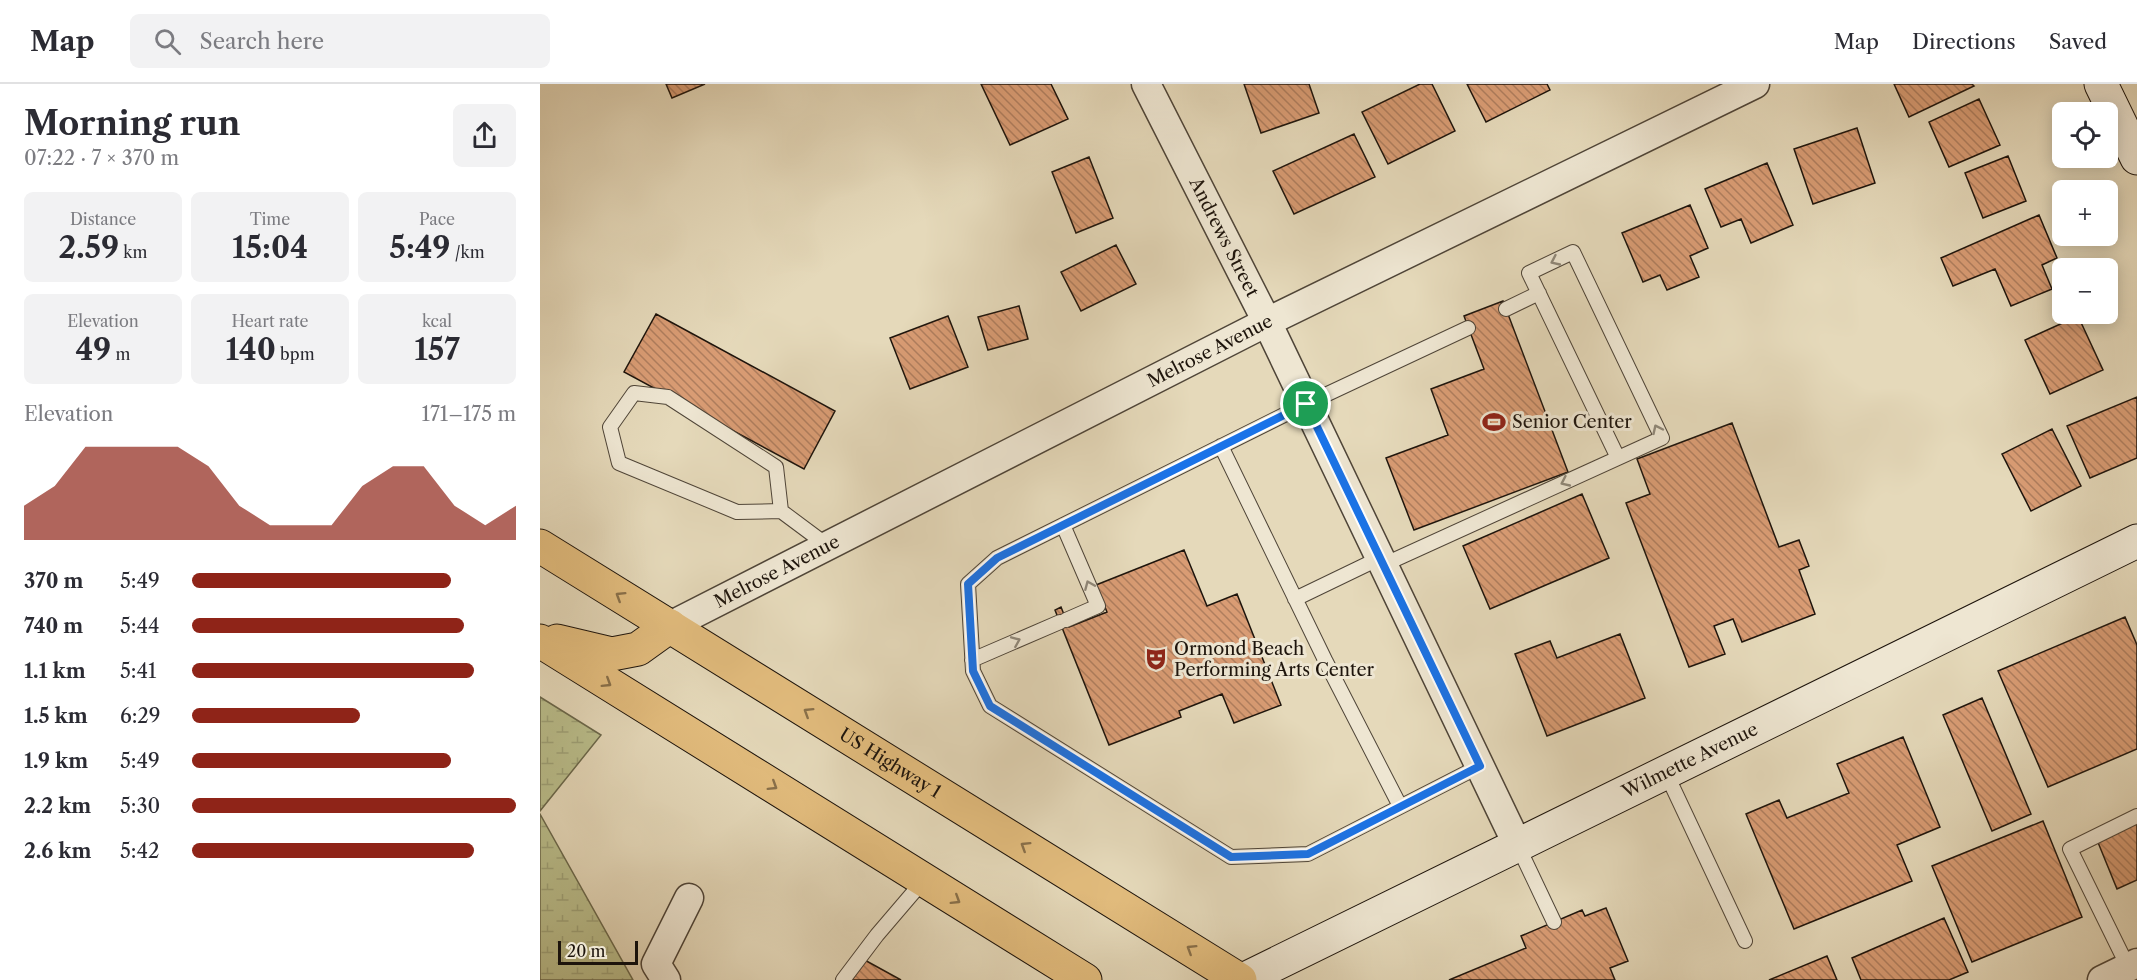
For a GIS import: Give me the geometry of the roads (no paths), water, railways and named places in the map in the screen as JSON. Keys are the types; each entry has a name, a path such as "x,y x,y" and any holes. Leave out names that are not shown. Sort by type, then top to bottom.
{"main road":[{"name":"US Highway 1","path":"540,546 1242,980"},
{"path":"540,639 612,654 638,649 669,626"},
{"path":"540,639 1085,980"}],"street":[{"name":"Andrews Street","path":"1146,84 1267,322 1518,846"},
{"name":"Melrose Avenue","path":"669,626 1267,322 1755,84"},
{"path":"2101,84 2137,158"},
{"name":"Wilmette Avenue","path":"1242,980 2137,541"},
{"path":"666,980 656,964 689,898"},
{"path":"2102,980 2132,965"}],"lane":[{"path":"1295,599 1382,562 1618,458 1662,438 1574,252 1529,273 1618,458"},
{"path":"1506,309 1539,293"},
{"path":"1468,328 1306,404 997,558 968,584 972,666 990,706 1231,857 1308,854 1480,766"},
{"path":"781,511 776,467 668,397 634,393 609,427 619,463 737,512 781,511 828,546"},
{"path":"1221,446 1295,599 1400,806"},
{"path":"972,666 1098,606 1063,525"},
{"path":"1666,773 1745,941"},
{"path":"2132,965 2070,849 2137,816"},
{"path":"1518,846 1554,922"},
{"path":"843,980 877,935 924,880"}],"place":[{"name":"Senior Center","path":"1494,422"},
{"name":"Ormond Beach Performing Arts Center","path":"1156,659"}]}
